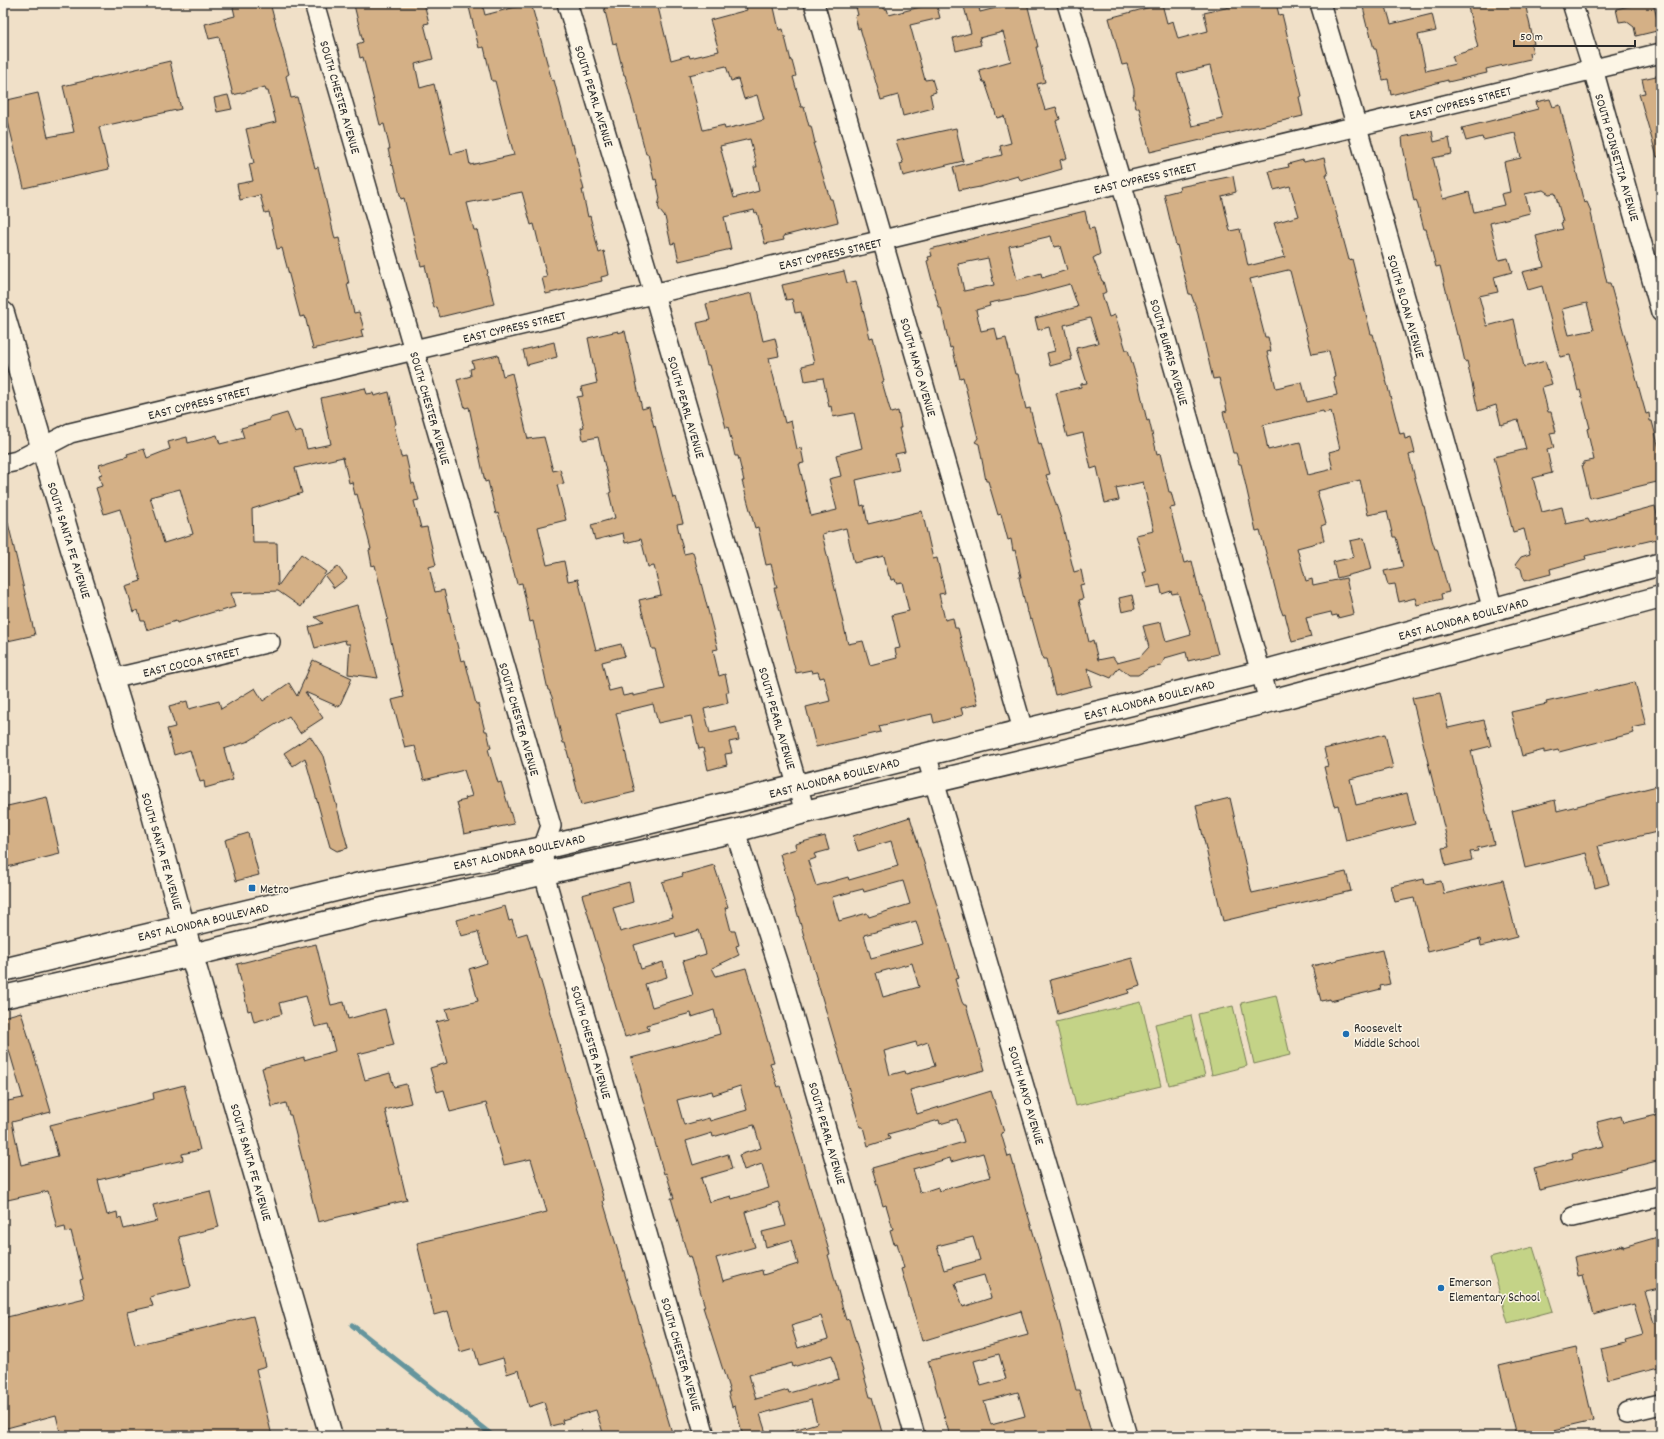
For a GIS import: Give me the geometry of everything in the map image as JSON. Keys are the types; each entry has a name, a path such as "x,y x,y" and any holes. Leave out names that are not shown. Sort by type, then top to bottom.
{"main road":[{"name":"SOUTH SANTA FE AVENUE","path":"3,313 111,680 148,796 183,925 331,1436"},
{"name":"EAST ALONDRA BOULEVARD","path":"3,970 183,925 360,884 543,848 798,786 1262,672 1661,564"},
{"name":"EAST ALONDRA BOULEVARD","path":"3,998 192,955 374,911 735,831 805,812 1269,701 1661,597"}],"street":[{"name":"SOUTH CHESTER AVENUE","path":"314,3 551,826 543,848 544,874 705,1436"},
{"name":"SOUTH PEARL AVENUE","path":"567,3 654,294 805,812"},
{"name":"SOUTH MAYO AVENUE","path":"814,3 1023,730"},
{"name":"SOUTH BURRIS AVENUE","path":"1067,3 1121,182 1262,672 1269,701"},
{"name":"SOUTH SLOAN AVENUE","path":"1320,3 1357,127 1493,610"},
{"name":"SOUTH POINSETTIA AVENUE","path":"1572,3 1593,69 1661,312"},
{"name":"EAST CYPRESS STREET","path":"3,464 17,460 70,433 1357,127 1661,53"},
{"name":"EAST COCOA STREET","path":"111,680 270,642"},
{"name":"SOUTH MAYO AVENUE","path":"926,754 1127,1436"},
{"name":"SOUTH PEARL AVENUE","path":"735,831 782,978 915,1436"},
{"path":"1573,1217 1661,1196"},
{"path":"1627,1412 1661,1404"}],"green space":[{"path":"1276,995 1290,1055 1254,1064 1241,1003"},
{"path":"1141,1002 1161,1086 1076,1106 1056,1022"},
{"path":"1233,1006 1247,1066 1212,1075 1198,1014"},
{"path":"1191,1015 1205,1076 1169,1085 1155,1024"},
{"path":"1533,1247 1553,1311 1508,1323 1490,1258"}],"building":[{"path":"232,3 270,3 289,74 286,76 291,98 297,97 315,168 318,167 335,239 339,238 354,313 359,312 364,329 361,330 363,337 313,349 305,316 300,317 282,248 277,249 269,212 265,213 260,195 240,200 237,184 253,181 249,164 254,163 246,129 276,122 268,91 266,91 265,87 233,95 219,37 209,39 205,24 235,16"},
{"path":"363,3 424,3 429,23 424,24 433,59 415,64 420,88 434,84 451,154 467,150 470,165 514,155 495,81 492,81 484,47 479,48 468,3 482,3 485,15 531,3 552,81 554,80 571,145 573,144 584,190 582,190 588,217 590,216 599,253 604,251 609,275 601,277 602,281 546,294 542,278 547,277 534,224 531,225 522,192 467,203 474,230 477,230 494,304 440,317 437,307 434,308 425,265 421,266 404,198 401,199 388,149 390,149 384,124 380,125 363,57 360,58 357,44 363,42 354,5"},
{"path":"603,3 657,3 671,60 689,55 690,58 719,51 710,20 747,10 745,3 773,3 779,30 783,29 792,61 796,76 793,77 801,107 804,107 809,126 811,126 815,143 813,143 830,199 832,199 838,222 783,236 784,240 765,244 757,212 755,213 754,210 724,217 731,249 679,261 675,243 671,244 665,217 658,206 660,198 656,179 654,180 648,154 646,154 616,43 613,44","holes":["726,66 731,81 738,79 744,99 757,95 764,120 725,129 724,125 703,130 689,75","750,139 757,167 754,167 759,191 734,198 720,146"]},
{"path":"855,3 883,3 884,9 887,9 889,15 936,3 940,18 910,25 925,80 932,79 936,92 930,94 933,108 903,116 898,95 881,100 860,28 858,29 855,16 858,15"},
{"path":"963,3 978,3 980,12 1016,3 1027,3 1045,82 1037,84 1045,110 1056,107 1060,119 1056,121 1067,158 1060,160 1062,169 1021,181 1018,176 980,187 959,190 953,167 1002,155 1000,146 1011,143 1004,116 997,118 985,82 983,82 979,70 1011,61 1003,32 979,38 981,45 956,51 953,38 971,33"},
{"path":"1233,3 1276,3 1279,15 1282,14 1302,96 1299,97 1303,116 1150,152 1139,108 1136,108 1133,95 1134,89 1127,64 1122,65 1109,18 1162,4 1167,23 1173,21 1178,39 1208,31 1204,13 1234,6","holes":["1210,66 1223,119 1192,126 1177,74"]},
{"path":"1362,3 1385,3 1391,24 1432,14 1436,31 1418,35 1426,71 1455,64 1452,56 1478,48 1467,3 1525,3 1534,44 1531,45 1533,52 1529,53 1530,59 1486,69 1487,73 1448,82 1448,80 1391,95 1388,79 1383,80 1376,49 1374,49 1368,26 1367,27"},
{"path":"1643,3 1653,3 1657,18 1661,17 1661,30 1636,36 1634,27 1626,21 1619,22 1616,9"},
{"path":"170,61 181,109 99,127 109,169 24,188 3,101 38,93 48,137 74,132 63,86"},
{"path":"1661,75 1661,156 1657,157 1639,94 1645,93 1642,79"},
{"path":"228,95 232,109 217,112 214,98"},
{"path":"1550,99 1553,107 1560,105 1584,203 1587,202 1590,209 1607,283 1610,283 1646,414 1649,413 1650,421 1652,421 1661,456 1661,481 1590,498 1582,465 1584,462 1594,460 1587,429 1590,428 1580,390 1578,391 1570,355 1560,357 1542,286 1528,290 1522,272 1544,267 1536,236 1563,229 1561,223 1563,222 1555,193 1549,194 1543,190 1525,194 1530,213 1490,223 1499,260 1508,258 1512,272 1494,277 1498,292 1479,296 1487,326 1514,319 1524,367 1545,361 1552,384 1542,387 1548,412 1551,412 1556,432 1550,433 1554,448 1547,450 1552,473 1533,478 1542,512 1562,507 1566,524 1588,519 1590,523 1655,506 1661,531 1661,538 1585,556 1586,559 1550,569 1551,574 1524,581 1521,569 1515,565 1521,557 1530,554 1524,529 1513,532 1494,457 1526,449 1518,420 1501,425 1496,405 1478,411 1467,361 1465,362 1459,335 1457,335 1440,266 1436,267 1417,202 1416,200 1414,201 1402,137 1432,131 1434,142 1449,138 1452,154 1433,158 1443,199 1469,192 1474,212 1504,205 1501,194 1510,192 1504,162 1521,158 1515,133 1483,140 1482,137 1466,141 1462,128 1538,109 1536,102","holes":["1587,303 1594,330 1569,335 1562,309"]},
{"path":"956,128 963,161 903,176 900,164 903,163 896,141"},
{"path":"1324,158 1328,175 1326,175 1349,260 1352,259 1371,334 1373,334 1376,341 1400,434 1404,433 1405,439 1411,437 1415,453 1409,455 1432,540 1435,549 1437,549 1449,592 1441,594 1442,599 1417,605 1415,598 1399,602 1395,584 1388,585 1384,571 1403,567 1396,537 1393,537 1387,511 1368,515 1360,480 1317,491 1326,524 1321,526 1324,541 1297,548 1306,581 1312,579 1313,585 1346,578 1354,614 1338,618 1337,615 1332,616 1331,612 1306,618 1311,637 1292,642 1285,614 1283,615 1280,607 1260,530 1256,531 1241,464 1239,464 1236,453 1233,453 1223,412 1227,411 1219,378 1213,379 1197,310 1191,294 1189,294 1164,194 1180,190 1179,187 1233,176 1236,192 1222,196 1230,231 1240,229 1248,266 1285,257 1274,223 1299,216 1290,186 1274,190 1269,171 1289,167 1288,164 1303,160 1304,162","holes":["1288,270 1290,271 1312,354 1329,351 1335,376 1333,377 1337,395 1307,402 1302,382 1276,388 1267,352 1271,351 1268,337 1265,337 1250,279","1323,411 1324,413 1331,411 1340,449 1329,452 1333,469 1308,475 1300,442 1268,450 1263,425"]},
{"path":"1085,211 1089,229 1094,228 1100,254 1093,258 1106,292 1102,294 1109,317 1115,315 1126,350 1128,350 1139,386 1147,421 1149,420 1157,454 1160,453 1169,492 1171,492 1175,507 1170,508 1184,563 1192,561 1200,595 1205,603 1218,654 1188,661 1186,652 1165,658 1161,666 1149,668 1138,675 1129,675 1119,667 1111,678 1087,668 1092,686 1055,695 1046,659 1043,659 1032,619 1030,620 1027,612 1019,577 1021,577 1015,550 1013,551 1011,539 1008,540 1001,514 998,515 988,481 986,481 979,444 975,442 978,438 963,377 960,378 952,347 950,348 941,308 939,308 927,261 929,260 928,257 932,256 930,249","holes":["1051,236 1054,247 1060,246 1067,270 1042,278 1041,273 1017,280 1009,246","988,258 994,285 964,291 958,264","1070,284 1078,307 1035,318 1038,330 1049,327 1055,351 1047,353 1050,366 1072,360 1064,325 1090,318 1098,343 1076,348 1087,383 1081,384 1081,387 1056,393 1067,437 1083,433 1091,469 1097,467 1105,503 1119,500 1116,488 1143,482 1154,531 1136,535 1146,572 1143,572 1147,588 1160,585 1162,594 1171,591 1172,594 1178,593 1191,635 1166,642 1161,622 1143,626 1149,647 1140,657 1117,663 1113,657 1098,660 1093,640 1089,642 1079,600 1083,599 1080,585 1084,584 1081,570 1074,572 1061,519 1046,475 1050,474 1041,444 1039,445 1030,408 1026,409 1018,374 1015,374 1006,338 998,340 995,328 981,331 976,310 990,306 989,303 1025,296"]},
{"path":"844,271 847,283 856,281 870,338 873,337 884,381 882,382 891,413 898,411 901,428 899,428 905,452 895,454 899,470 856,480 861,506 864,505 868,524 922,511 933,559 937,558 945,593 939,594 945,620 953,618 955,628 958,628 978,704 961,708 963,715 934,723 932,714 879,726 881,732 816,747 806,707 830,701 824,677 820,678 818,672 812,673 811,670 796,673 774,588 777,588 771,564 766,565 758,527 755,528 742,481 744,481 738,456 735,456 728,427 726,428 709,365 707,365 697,323 710,320 706,304 752,293 763,341 775,338 779,356 769,358 785,423 791,421 797,449 801,448 804,463 799,464 811,516 837,510 829,479 841,476 836,455 862,448 854,413 833,417 831,406 829,407 823,378 805,381 802,366 814,363 801,312 795,313 792,299 786,300 782,285","holes":["846,528 854,563 884,556 891,580 895,579 896,583 902,582 909,611 892,615 900,648 895,649 897,658 870,665 863,641 848,644 822,534"]},
{"path":"618,331 618,333 625,331 642,409 649,407 654,427 655,426 673,498 676,497 683,523 677,524 684,554 693,552 718,649 713,650 719,676 725,674 729,692 726,692 728,703 704,709 710,733 736,727 739,740 729,742 732,753 725,754 727,765 708,770 703,748 699,749 691,716 658,723 653,704 616,713 635,792 581,805 565,743 563,743 552,697 548,690 533,621 530,622 522,583 517,584 498,513 496,514 488,481 485,482 469,407 465,408 457,380 471,376 470,369 474,368 472,361 498,355 503,376 512,373 528,439 544,437 553,471 560,469 564,484 557,485 566,520 538,527 547,565 564,561 568,581 578,579 596,650 621,644 625,656 602,662 609,691 621,688 623,696 633,694 633,696 665,689 655,649 652,649 639,600 661,595 654,566 648,567 641,539 625,543 623,533 595,540 591,525 615,518 609,493 611,492 598,437 583,440 581,428 584,427 577,397 583,396 581,387 597,383 588,338"},
{"path":"554,342 557,357 527,365 523,350"},
{"path":"365,388 367,394 373,393 374,396 389,392 401,457 406,456 412,484 414,483 419,500 414,501 421,528 427,527 436,565 429,567 435,592 444,590 461,661 465,660 476,704 478,704 485,731 487,731 491,748 488,749 498,783 501,782 514,824 464,834 457,802 466,800 465,798 472,796 464,770 424,780 415,746 405,748 392,700 404,697 386,620 388,619 375,565 372,566 369,550 371,549 357,494 355,495 352,482 349,483 343,457 295,468 302,493 252,509 253,543 277,543 278,586 301,554 326,572 301,607 278,591 231,593 235,607 177,623 176,621 147,630 144,621 141,621 138,610 133,612 125,586 141,581 120,509 104,514 96,488 102,486 99,475 102,474 99,465 128,456 127,454 144,449 147,458 170,449 168,442 187,437 188,443 217,435 220,444 244,438 241,428 270,420 270,418 287,413 295,433 302,431 307,449 331,444 321,398","holes":["180,489 193,534 164,543 150,497"]},
{"path":"8,523 35,635 3,642 3,524"},
{"path":"1364,538 1372,569 1337,578 1333,562 1354,557 1350,541"},
{"path":"338,567 347,578 334,588 325,576"},
{"path":"1132,595 1135,609 1122,612 1119,598"},
{"path":"357,605 378,678 348,674 350,644 346,644 345,640 315,648 309,627 323,623 315,617"},
{"path":"313,660 352,678 339,707 305,692 323,718 300,733 289,716 249,741 224,749 233,780 205,788 204,781 200,782 190,750 174,755 167,729 175,727 169,706 187,701 189,709 219,701 221,709 255,688 263,701 289,683 297,696"},
{"path":"1635,682 1646,725 1632,728 1634,733 1559,752 1558,750 1544,753 1544,750 1522,756 1511,712 1547,704 1546,702"},
{"path":"1440,693 1448,728 1484,720 1491,746 1471,751 1494,844 1477,848 1478,851 1470,852 1472,860 1446,866 1442,848 1449,847 1412,698"},
{"path":"1385,734 1393,768 1350,779 1356,805 1407,793 1415,824 1346,841 1338,805 1334,806 1324,767 1328,766 1324,749"},
{"path":"310,736 323,756 348,848 337,851 330,847 305,758 293,766 284,753"},
{"path":"1661,785 1661,831 1598,846 1609,884 1595,888 1586,853 1525,868 1512,811 1555,800 1557,811"},
{"path":"47,797 60,854 3,868 3,807"},
{"path":"1230,798 1252,893 1346,872 1351,891 1223,921 1196,806"},
{"path":"910,817 959,978 955,979 962,1002 966,1005 985,1070 910,1090 917,1114 991,1091 1004,1132 1001,1133 1008,1157 1011,1156 1060,1325 1076,1390 1079,1390 1092,1436 950,1436 928,1361 1028,1335 1021,1311 922,1341 901,1269 904,1268 897,1243 894,1244 890,1230 893,1229 886,1205 883,1206 872,1168 964,1142 957,1119 940,1124 939,1120 888,1134 890,1139 868,1146 863,1127 860,1127 780,854 796,849 795,844 825,836 829,850 814,854 816,858 808,861 816,886 848,877 849,880 898,866 891,841 858,851 853,836","holes":["903,881 910,904 869,917 867,913 839,921 832,897 863,889 864,892","916,921 923,944 871,958 864,935","912,963 919,987 883,997 876,973","916,1042 917,1046 928,1042 935,1066 906,1074 905,1071 890,1075 884,1051","983,1153 990,1177 939,1191 938,1187 920,1193 913,1169 950,1158 951,1162","973,1237 980,1260 944,1270 937,1246","984,1275 991,1298 963,1307 955,1283","999,1354 1006,1379 981,1386 974,1361","1018,1392 1025,1416 991,1425 984,1401"]},
{"path":"248,833 259,875 236,881 225,840"},
{"path":"714,865 728,907 725,908 731,931 735,931 739,945 736,946 739,955 712,968 716,976 746,968 774,1062 770,1063 778,1087 780,1086 830,1254 828,1255 846,1320 849,1319 870,1397 872,1397 883,1436 784,1436 784,1433 817,1423 811,1400 760,1414 767,1436 743,1436 735,1406 732,1407 728,1392 730,1392 703,1307 705,1307 690,1256 688,1257 671,1198 674,1198 666,1173 664,1174 631,1058 720,1034 714,1010 692,1017 691,1013 647,1025 649,1030 625,1037 582,895 629,882 633,902 613,908 620,932 673,917 662,882 683,876 682,874","holes":["699,930 706,954 683,961 693,995 652,1007 645,984 667,977 663,962 641,969 634,945 675,933 676,937","740,1086 747,1110 710,1121 709,1118 684,1125 677,1100 712,1091 713,1095","754,1125 761,1148 739,1155 744,1170 762,1164 769,1188 732,1199 731,1196 709,1202 701,1178 732,1169 728,1154 693,1165 686,1141 712,1133 713,1137","779,1202 786,1226 762,1232 766,1247 791,1240 798,1264 763,1275 762,1270 723,1281 716,1258 755,1247 745,1212","821,1316 828,1339 798,1348 791,1325","832,1355 839,1379 789,1393 788,1390 756,1399 749,1375 792,1363 793,1367"]},
{"path":"1424,879 1425,884 1441,881 1444,894 1503,880 1517,937 1481,946 1480,939 1428,952 1414,898 1395,902 1391,886"},
{"path":"505,906 509,921 512,920 517,936 527,933 604,1200 603,1201 673,1436 604,1436 596,1410 562,1420 563,1423 551,1426 544,1402 529,1407 519,1370 507,1374 503,1358 479,1365 474,1348 460,1352 448,1311 434,1315 417,1243 547,1212 531,1159 504,1165 486,1103 450,1112 444,1090 437,1092 430,1068 447,1063 436,1022 449,1019 446,1009 478,1001 469,969 487,963 478,932 461,936 457,920"},
{"path":"316,944 331,1005 344,1002 348,1019 385,1009 394,1045 358,1054 365,1080 390,1073 394,1087 406,1084 411,1103 385,1110 407,1200 318,1222 291,1115 289,1115 286,1103 272,1107 262,1068 304,1057 304,1060 335,1051 328,1024 315,1027 306,996 279,1003 282,1014 254,1022 251,1010 248,1011 237,964"},
{"path":"1382,950 1390,984 1380,986 1381,989 1369,992 1330,1001 1330,999 1321,1001 1312,966"},
{"path":"1132,958 1140,986 1128,990 1129,993 1058,1014 1050,980"},
{"path":"21,1012 51,1112 12,1122 21,1165 58,1156 50,1125 154,1099 153,1093 184,1085 200,1150 182,1154 183,1160 98,1180 107,1215 117,1212 118,1219 121,1218 124,1229 157,1221 153,1205 210,1191 219,1227 179,1237 191,1287 150,1297 153,1306 127,1312 135,1345 253,1316 266,1366 256,1369 272,1436 61,1436 56,1415 3,1429 3,1318 85,1298 80,1280 83,1279 71,1231 66,1232 65,1227 57,1229 48,1191 3,1201 3,1102 23,1098 3,1030 3,1017"},
{"path":"1661,1114 1661,1160 1540,1190 1534,1168 1573,1158 1572,1154 1604,1146 1597,1122 1621,1116 1623,1123"},
{"path":"1661,1236 1661,1286 1657,1286 1658,1289 1645,1292 1654,1322 1661,1321 1661,1366 1608,1380 1601,1349 1626,1343 1625,1340 1643,1335 1634,1304 1593,1315 1583,1275 1578,1276 1574,1257 1623,1245 1623,1247"},
{"path":"1576,1348 1593,1421 1528,1436 1516,1436 1499,1366"}],"waterway":[{"path":"352,1325 493,1436"}],"place":[{"name":"Metro","path":"252,888"},
{"name":"Roosevelt Middle School","path":"1346,1034"},
{"name":"Emerson Elementary School","path":"1441,1288"}]}
